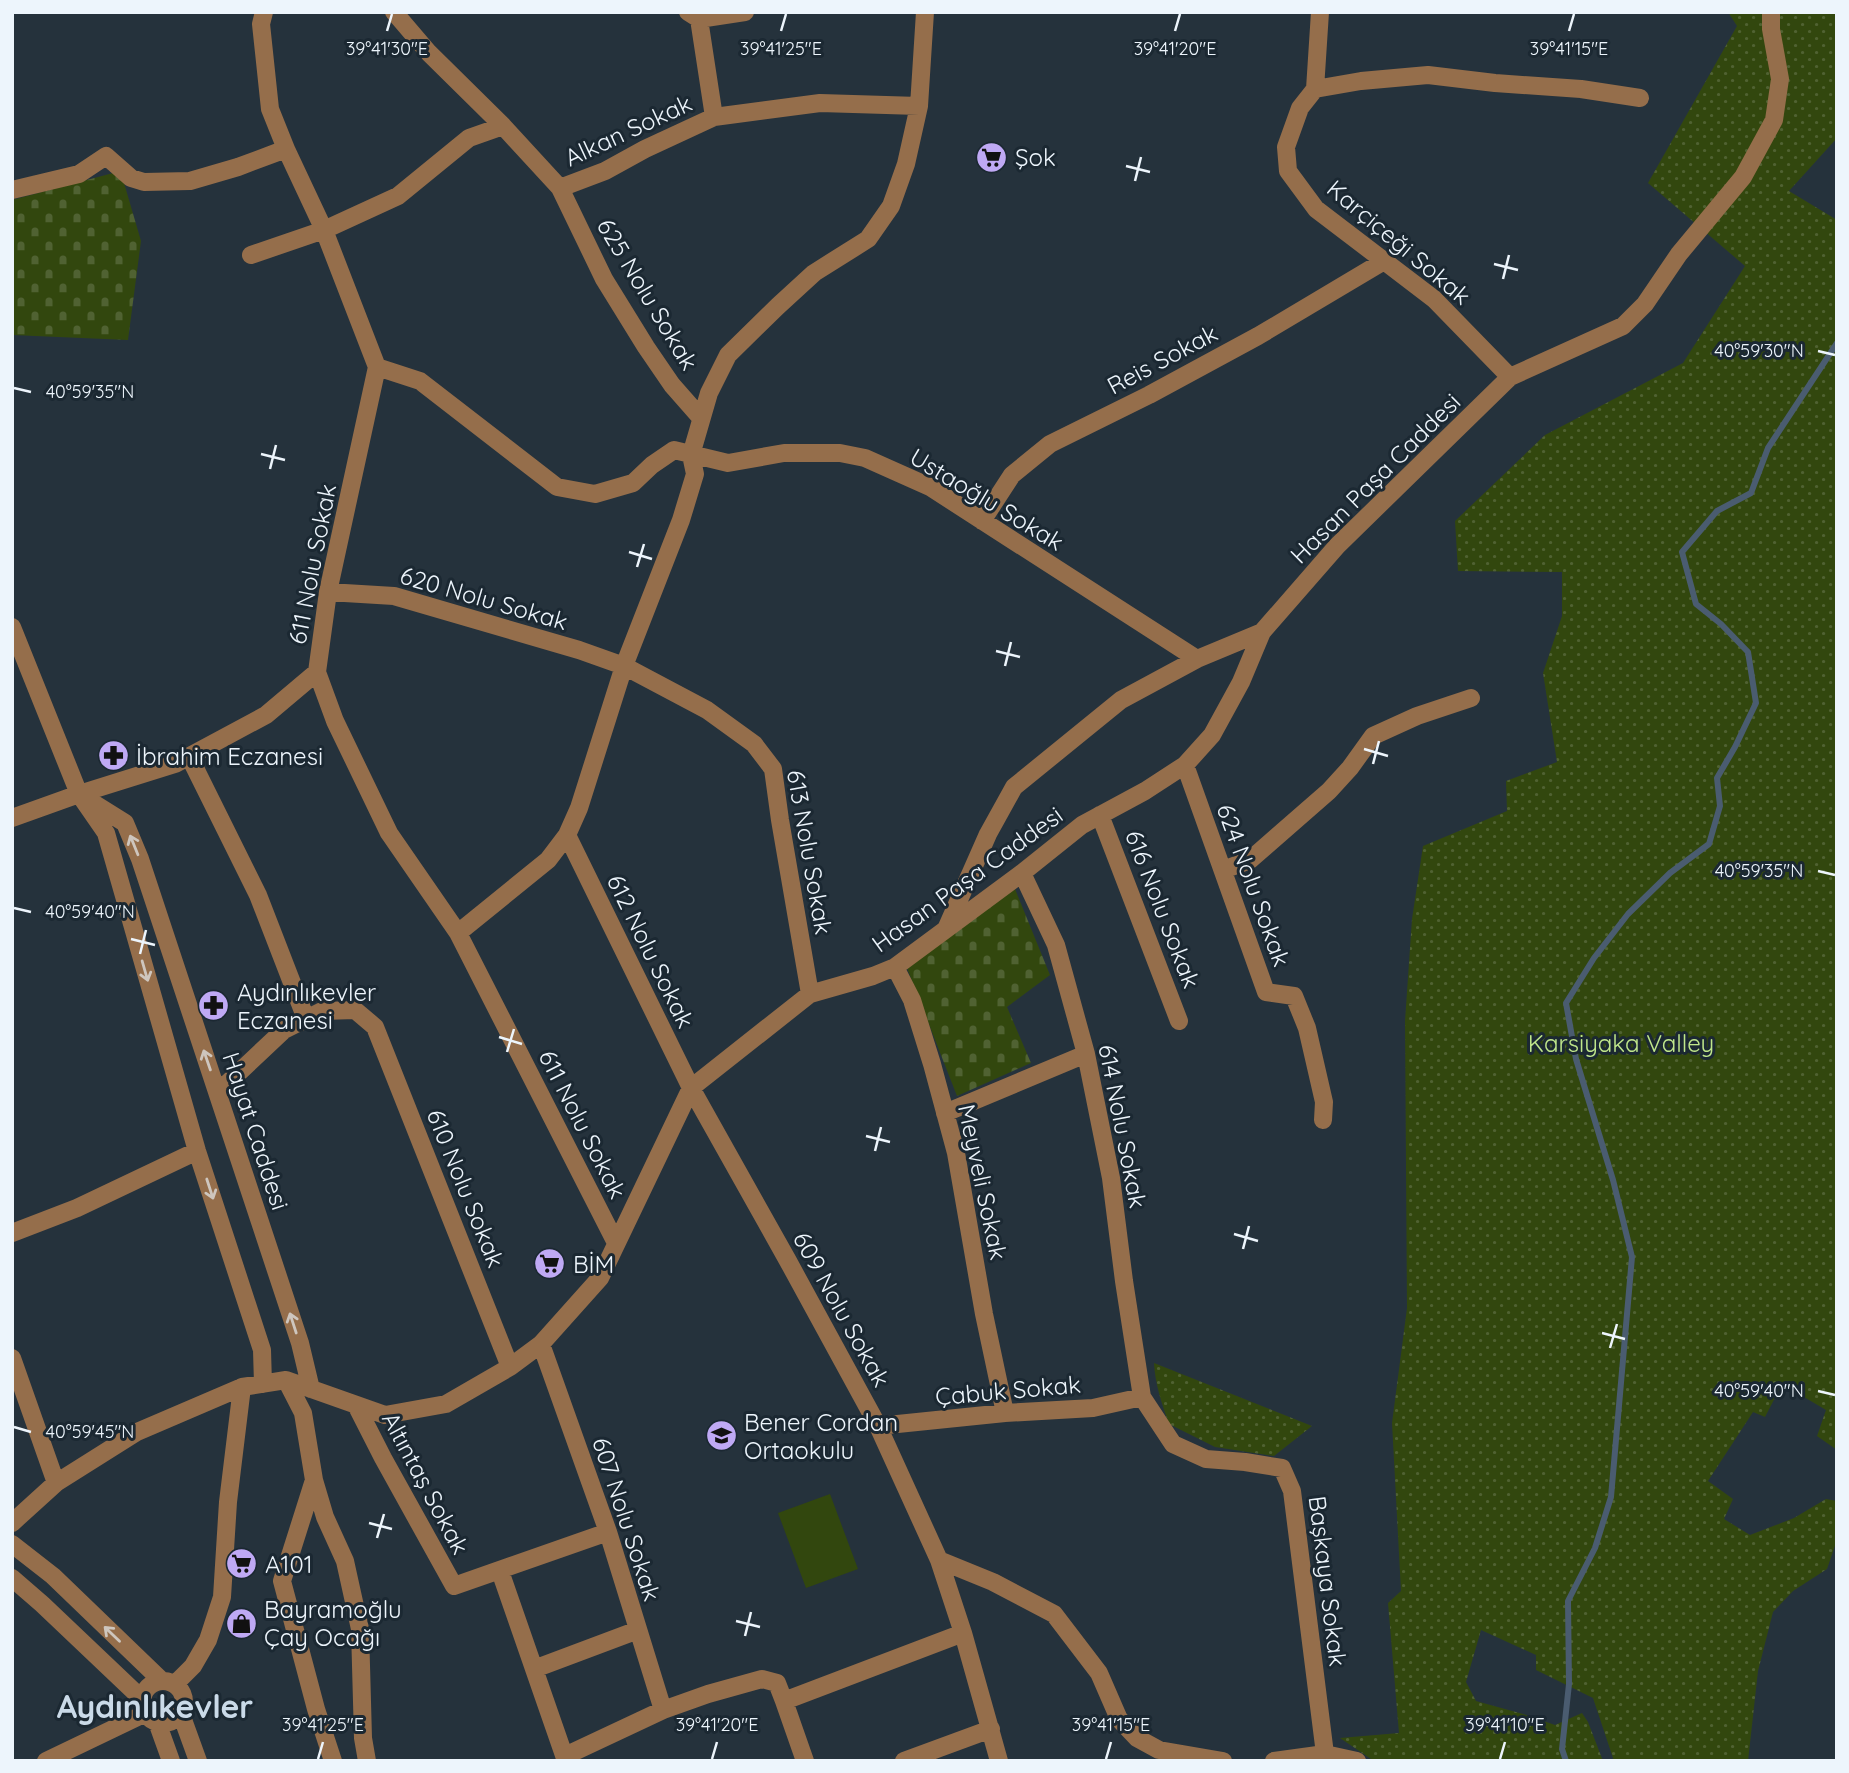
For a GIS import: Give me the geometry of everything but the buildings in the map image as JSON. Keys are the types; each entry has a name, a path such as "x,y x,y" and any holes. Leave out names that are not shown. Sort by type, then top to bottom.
{"street":[{"path":"264,12 261,24 271,109 286,149 324,230 377,367"},
{"name":"Alkan Sokak","path":"394,12 429,53 503,126 560,188 605,171 714,117 820,103 919,106"},
{"path":"714,117 693,16 745,12"},
{"path":"458,933 548,860 567,835 579,808 624,666 681,520 695,474 691,455 701,418 709,393 728,355 814,273 867,239 891,205 906,164 919,106 925,12"},
{"name":"Karçiçeği Sokak","path":"1320,12 1315,89 1300,108 1286,147 1288,171 1316,209 1434,299 1510,377"},
{"name":"Hasan Paşa Caddesi","path":"12,1523 56,1483 137,1432 242,1387 286,1380 385,1415 446,1404 510,1367 541,1344 600,1278 691,1088 810,994 895,967 1082,825 1145,791 1185,765 1212,735 1241,682 1262,632 1337,547 1510,377 1623,326 1645,304 1679,254 1743,177 1774,120 1780,79 1771,29 1771,12"},
{"path":"1315,89 1361,81 1428,75 1581,89 1640,98"},
{"path":"251,255 324,230 398,196 470,138 503,126"},
{"path":"12,190 79,174 106,156 131,178 144,182 190,181 286,149"},
{"name":"625 Nolu Sokak","path":"560,188 604,279 646,348 672,385 701,418"},
{"name":"Reis Sokak","path":"982,521 1012,475 1050,444 1149,395 1258,336 1384,261"},
{"name":"Ustaoğlu Sokak","path":"377,367 419,381 557,487 595,494 634,482 674,450 728,463 784,453 840,453 865,458 930,487 1198,659"},
{"name":"611 Nolu Sokak","path":"377,367 328,592 317,672 335,720 389,833 458,933 616,1243"},
{"name":"620 Nolu Sokak","path":"328,592 394,596 579,650 624,666"},
{"path":"12,627 79,794 106,833 197,1151 262,1350 263,1384"},
{"path":"947,928 988,834 1014,787 1121,700 1198,659 1262,632"},
{"name":"613 Nolu Sokak","path":"624,666 707,710 754,744 773,769 810,994"},
{"path":"12,818 175,764 266,715 317,672"},
{"path":"1223,870 1250,860 1329,791 1373,736 1417,716 1471,698"},
{"path":"189,756 258,895 306,1019 285,1030 218,1092"},
{"name":"624 Nolu Sokak","path":"1185,765 1266,992 1294,996 1307,1028 1324,1102 1323,1120"},
{"name":"Hayat Caddesi","path":"79,794 125,823 140,859 300,1343 311,1389"},
{"name":"616 Nolu Sokak","path":"1100,816 1179,1021"},
{"name":"612 Nolu Sokak","path":"567,835 691,1088"},
{"name":"614 Nolu Sokak","path":"1022,873 1056,945 1086,1054 1111,1178 1142,1397"},
{"name":"Meyveli Sokak","path":"895,967 912,1000 956,1153 984,1314 1005,1413"},
{"name":"610 Nolu Sokak","path":"306,1019 322,1011 355,1010 375,1027 510,1367"},
{"path":"945,1113 1086,1054"},
{"name":"609 Nolu Sokak","path":"691,1088 878,1426 939,1560 963,1633 999,1761"},
{"path":"12,1233 77,1208 197,1151"},
{"name":"607 Nolu Sokak","path":"541,1344 608,1532 663,1710"},
{"path":"12,1358 56,1483"},
{"path":"286,1380 303,1413 314,1480 325,1517 345,1560 360,1629 363,1738 367,1761"},
{"path":"171,1761 148,1711 149,1687 169,1683 193,1666 208,1640 222,1597 228,1502 242,1387"},
{"name":"Çabuk Sokak","path":"878,1426 1005,1413 1093,1408 1142,1397"},
{"name":"Başkaya Sokak","path":"1142,1397 1173,1444 1206,1460 1282,1468 1293,1491 1325,1754"},
{"name":"Altıntaş Sokak","path":"356,1405 454,1586 500,1571 566,1758"},
{"path":"314,1480 282,1581 316,1709 333,1761"},
{"path":"500,1571 608,1532"},
{"path":"12,1544 53,1576 183,1695 181,1714 170,1722 148,1711 43,1604 12,1578"},
{"path":"939,1560 993,1583 1054,1614 1099,1673 1119,1719 1137,1738 1159,1750 1223,1761"},
{"path":"534,1669 638,1630"},
{"path":"784,1701 963,1633"},
{"path":"566,1758 663,1710 762,1679 777,1684 805,1761"},
{"path":"46,1761 148,1711"},
{"path":"181,1714 198,1761"},
{"path":"904,1761 991,1729"},
{"path":"1274,1761 1325,1754 1357,1761"}],"green space":[{"name":"Karsiyaka Valley","path":"1728,12 1837,12 1837,138 1789,191 1837,220 1837,1450 1817,1436 1826,1410 1782,1384 1765,1417 1753,1412 1708,1481 1733,1499 1724,1519 1750,1535 1794,1518 1826,1499 1837,1501 1837,1540 1827,1569 1793,1591 1773,1612 1758,1671 1748,1761 1614,1761 1593,1698 1536,1670 1536,1655 1481,1630 1466,1682 1476,1701 1555,1725 1582,1713 1603,1761 1374,1761 1340,1738 1399,1733 1388,1603 1401,1591 1392,1423 1407,1308 1405,1021 1412,919 1423,846 1507,811 1506,781 1557,762 1543,673 1562,616 1562,572 1458,571 1455,521 1545,435 1683,363 1745,266 1648,183 1737,26"},
{"path":"113,173 122,176 141,241 128,340 12,335 12,200"},
{"path":"1015,889 1050,975 1007,1007 1031,1063 957,1096 907,968"},
{"path":"1154,1363 1312,1426 1274,1456 1215,1447 1169,1424 1157,1386"},
{"path":"830,1494 858,1569 806,1588 778,1513"}],"waterway":[{"path":"1566,1761 1562,1749 1569,1684 1568,1601 1595,1548 1611,1497 1632,1257 1613,1180 1576,1059 1566,1003 1594,958 1628,914 1670,873 1709,844 1720,806 1717,778 1756,703 1748,652 1721,624 1696,604 1682,552 1717,511 1751,493 1768,448 1837,343"}],"place":[{"name":"Şok","path":"992,157"},
{"name":"İbrahim Eczanesi","path":"113,756"},
{"name":"Aydınlıkevler Eczanesi","path":"214,1006"},
{"name":"BİM","path":"550,1264"},
{"name":"Bener Cordan Ortaokulu","path":"721,1436"},
{"name":"A101","path":"242,1564"},
{"name":"Bayramoğlu Çay Ocağı","path":"241,1623"}],"district":[{"name":"Aydınlıkevler","path":"155,1706"}]}
